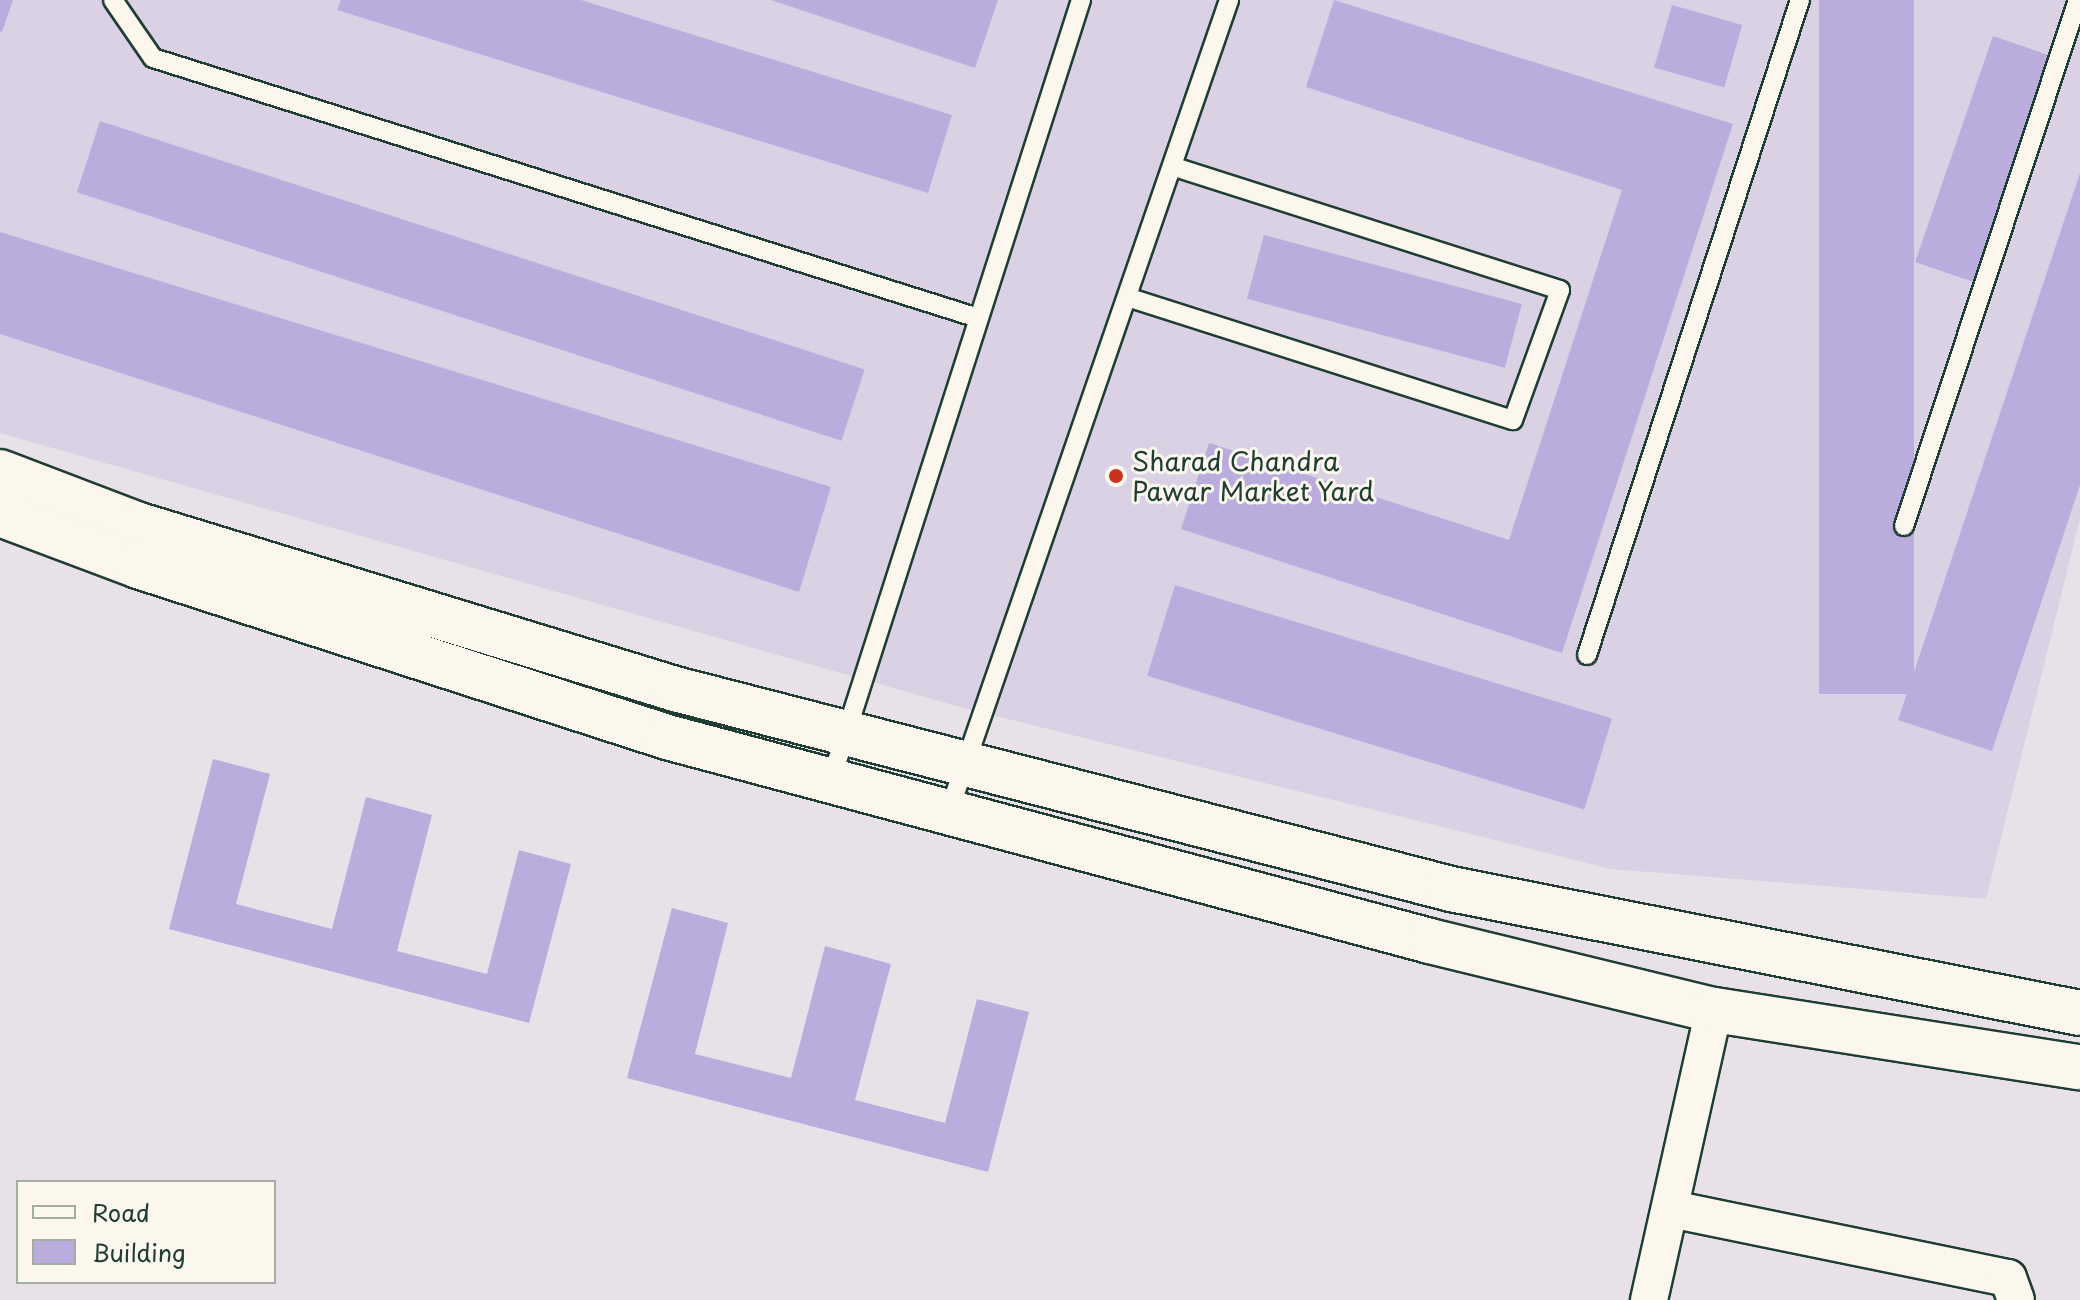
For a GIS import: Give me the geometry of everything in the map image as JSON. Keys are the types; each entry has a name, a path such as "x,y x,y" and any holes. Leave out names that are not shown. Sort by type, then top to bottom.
{"highway":[{"path":"0,472 139,525 645,680 845,729 1451,889 2080,1013"},
{"path":"0,514 652,733 1714,1010 2080,1067"}],"street":[{"path":"1649,1300 1714,1010"},
{"path":"1671,1209 2008,1278 2016,1300"}],"lane":[{"path":"113,0 153,58 978,318"},
{"path":"831,780 1081,0"},
{"path":"949,811 1229,0"},
{"path":"1587,655 1800,0"},
{"path":"1904,526 2078,0"},
{"path":"1127,297 1513,420 1560,290 1172,166"}],"shaded area":[{"name":"Sharad Chandra Pawar Market Yard","path":"0,0 2080,0 2080,519 1986,899 1611,869 960,707 0,433"}],"building":[{"path":"0,0 13,0 2,32 0,31"},
{"path":"341,0 581,0 952,115 928,193 337,10"},
{"path":"771,0 998,0 975,68"},
{"path":"1334,0 1733,124 1562,653 1181,529 1209,443 1509,540 1622,190 1306,87"},
{"path":"1819,0 1914,0 1914,694 1819,694"},
{"path":"1672,5 1742,25 1724,88 1654,67"},
{"path":"1993,36 2054,57 1976,283 1915,262"},
{"path":"100,121 865,369 841,441 77,192"},
{"path":"2080,173 2080,485 1992,751 1898,720"},
{"path":"0,232 831,487 799,592 0,334"},
{"path":"1264,235 1522,304 1505,368 1247,299"},
{"path":"1175,585 1612,719 1584,809 1147,676"},
{"path":"213,759 270,774 236,904 332,929 366,797 432,815 397,951 487,974 519,850 571,864 529,1023 169,929"},
{"path":"672,908 728,923 695,1054 791,1078 825,946 891,964 855,1100 945,1123 977,999 1029,1012 988,1172 627,1078"}],"place":[{"name":"Sharad Chandra Pawar Market Yard","path":"1116,476"}]}
